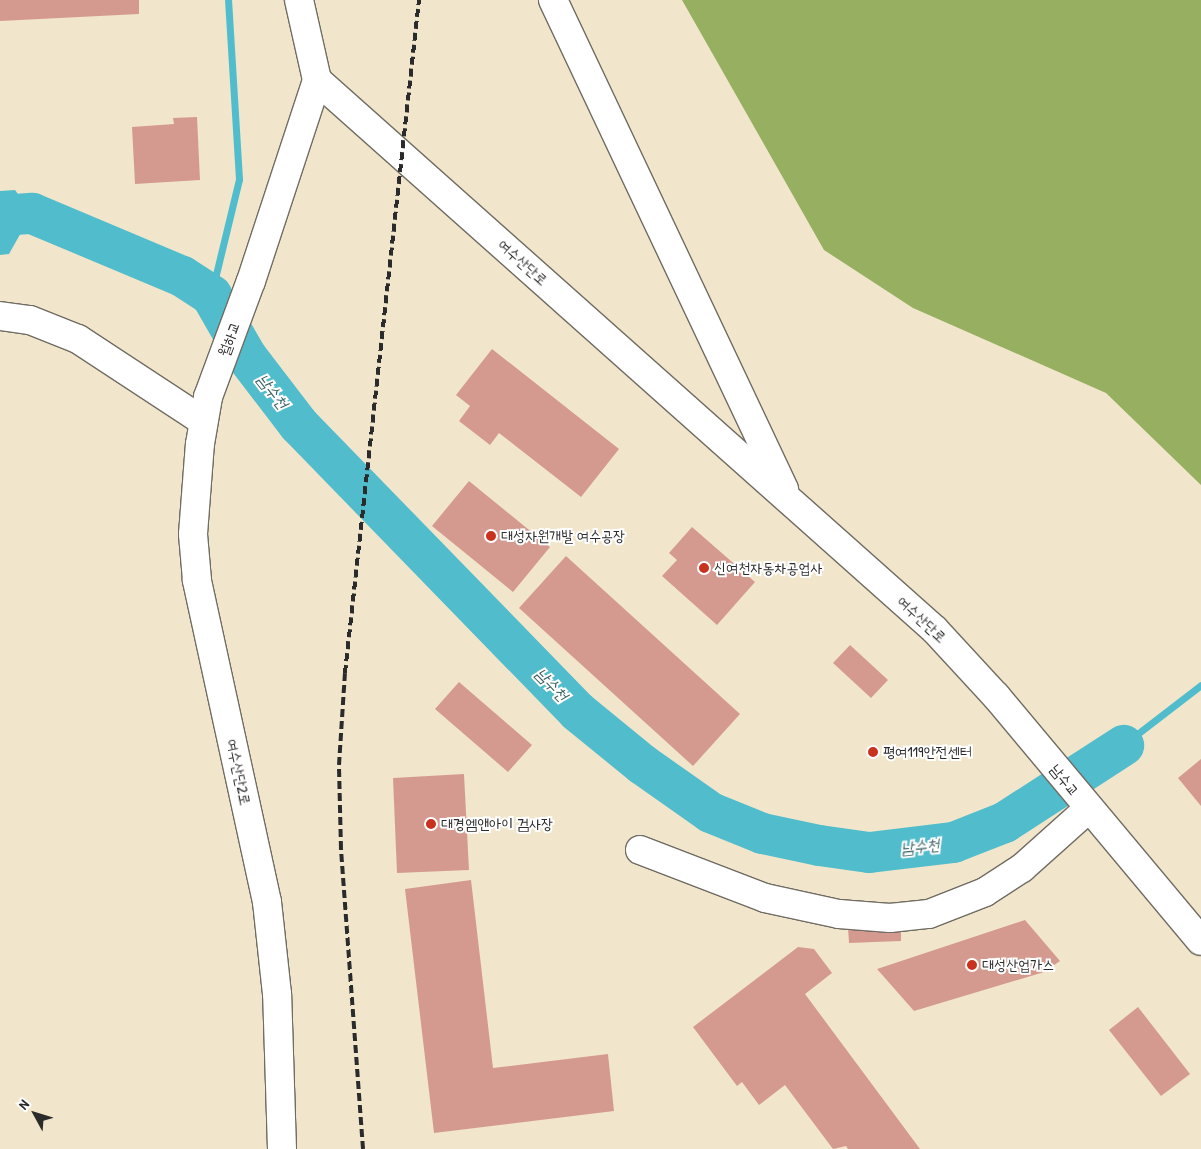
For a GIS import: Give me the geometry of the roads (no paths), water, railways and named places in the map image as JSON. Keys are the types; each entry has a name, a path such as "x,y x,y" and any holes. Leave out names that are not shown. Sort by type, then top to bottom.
{"street":[{"path":"299,0 318,80"},
{"name":"여수산단로","path":"554,0 789,499"},
{"name":"월하교","path":"206,410 318,80"},
{"name":"여수산단로","path":"318,80 935,630 1042,750"},
{"path":"0,316 30,320 78,339 206,410"},
{"name":"여수산단2로","path":"206,410 193,534 197,580 268,902 278,994 282,1149"},
{"name":"남수교","path":"1042,750 1088,809"},
{"path":"640,850 765,898 839,914 890,918 929,914 985,892 1022,868 1088,809 1201,941"}],"water":[{"path":"15,190 32,213 9,254 0,255 0,191"}],"waterway":[{"path":"211,295 239,179 228,0"},
{"name":"남수천","path":"0,215 32,213 182,276 211,295 246,356 298,424 577,711 642,764 710,812 762,833 819,845 869,852 953,842 1004,822 1123,745"},
{"name":"남수천","path":"1123,745 1201,685"}],"railway":[{"path":"363,1149 341,849 339,765 345,673 419,0"}],"place":[{"name":"대성자원개발 여수공장","path":"491,536"},
{"name":"신여천자동차공업사","path":"704,568"},
{"name":"평여119안전센터","path":"873,752"},
{"name":"대경엠앤아이 검사장","path":"431,824"},
{"name":"대성산업가스","path":"972,965"}]}
